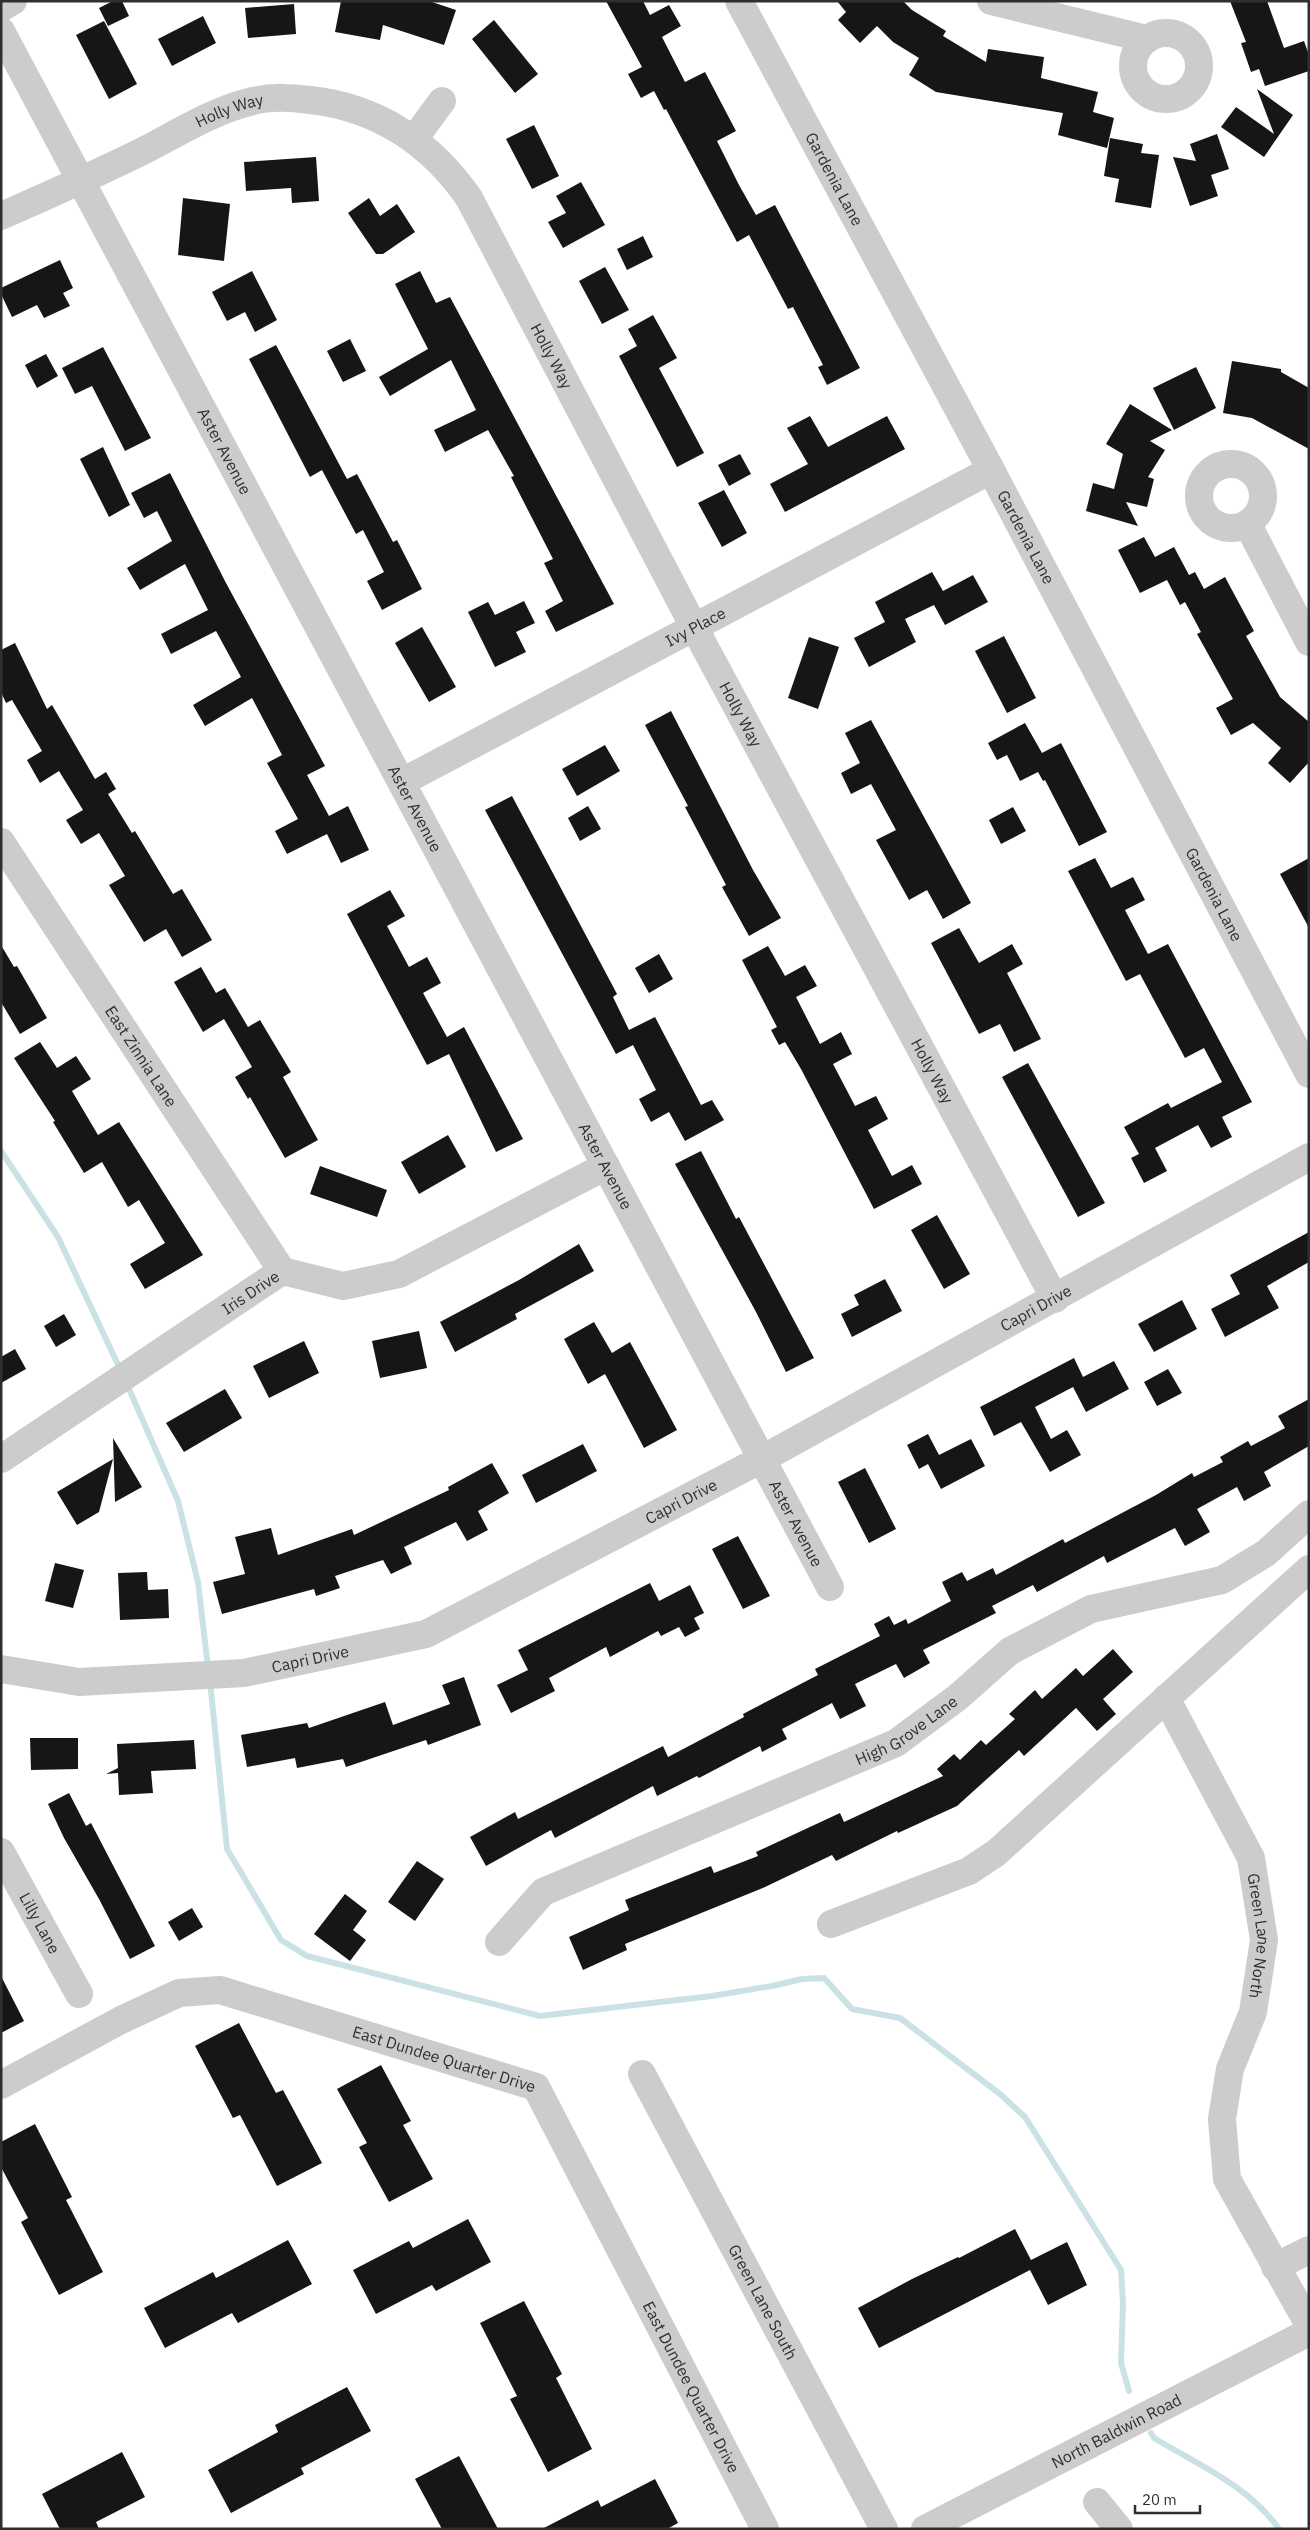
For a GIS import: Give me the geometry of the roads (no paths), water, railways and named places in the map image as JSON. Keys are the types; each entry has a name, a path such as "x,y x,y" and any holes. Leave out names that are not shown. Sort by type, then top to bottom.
{"street":[{"path":"1,8 13,1"},
{"name":"Gardenia Lane","path":"739,1 991,470 1309,1074"},
{"path":"991,1 1147,39"},
{"name":"Aster Avenue","path":"1,31 830,1587"},
{"name":"Holly Way","path":"1,216 82,181 215,114 254,100 300,98 344,106 372,115 414,139 439,160 469,198 694,627 1055,1299"},
{"path":"414,139 442,101"},
{"name":"Ivy Place","path":"402,782 991,470"},
{"path":"1248,525 1309,642"},
{"name":"East Zinnia Lane","path":"1,842 282,1272"},
{"name":"Capri Drive","path":"1,1669 79,1682 244,1673 426,1634 762,1459 1055,1299 1309,1157"},
{"name":"Iris Drive","path":"1,1459 282,1272 343,1286 399,1274 606,1166"},
{"name":"High Grove Lane","path":"499,1942 542,1892 896,1743 958,1697 1010,1651 1091,1609 1222,1580 1266,1553 1309,1514"},
{"path":"830,1924 969,1871 989,1857 1309,1569"},
{"name":"Green Lane North","path":"1166,1698 1252,1858 1264,1940 1253,2012 1230,2070 1222,2119 1227,2179 1309,2325"},
{"name":"Lilly Lane","path":"1,1852 79,1994"},
{"name":"East Dundee Quarter Drive","path":"1,2085 122,2020 179,1993 220,1990 536,2087 766,2529"},
{"name":"Green Lane South","path":"642,2074 884,2529"},
{"path":"1275,2267 1309,2250"},
{"name":"North Baldwin Road","path":"924,2529 1309,2332"},
{"path":"1097,2502 1119,2529"}],"waterway":[{"path":"1,1151 58,1237 121,1371"},
{"path":"126,1382 178,1501 198,1582 208,1668"},
{"path":"210,1681 227,1849 281,1940 307,1956 540,2016 712,1996 802,1979 824,1978 852,2009 900,2018 1000,2094 1025,2117 1121,2270 1123,2303 1121,2363 1129,2391"},
{"path":"1151,2433 1154,2438 1238,2488 1253,2500 1279,2529"}]}
